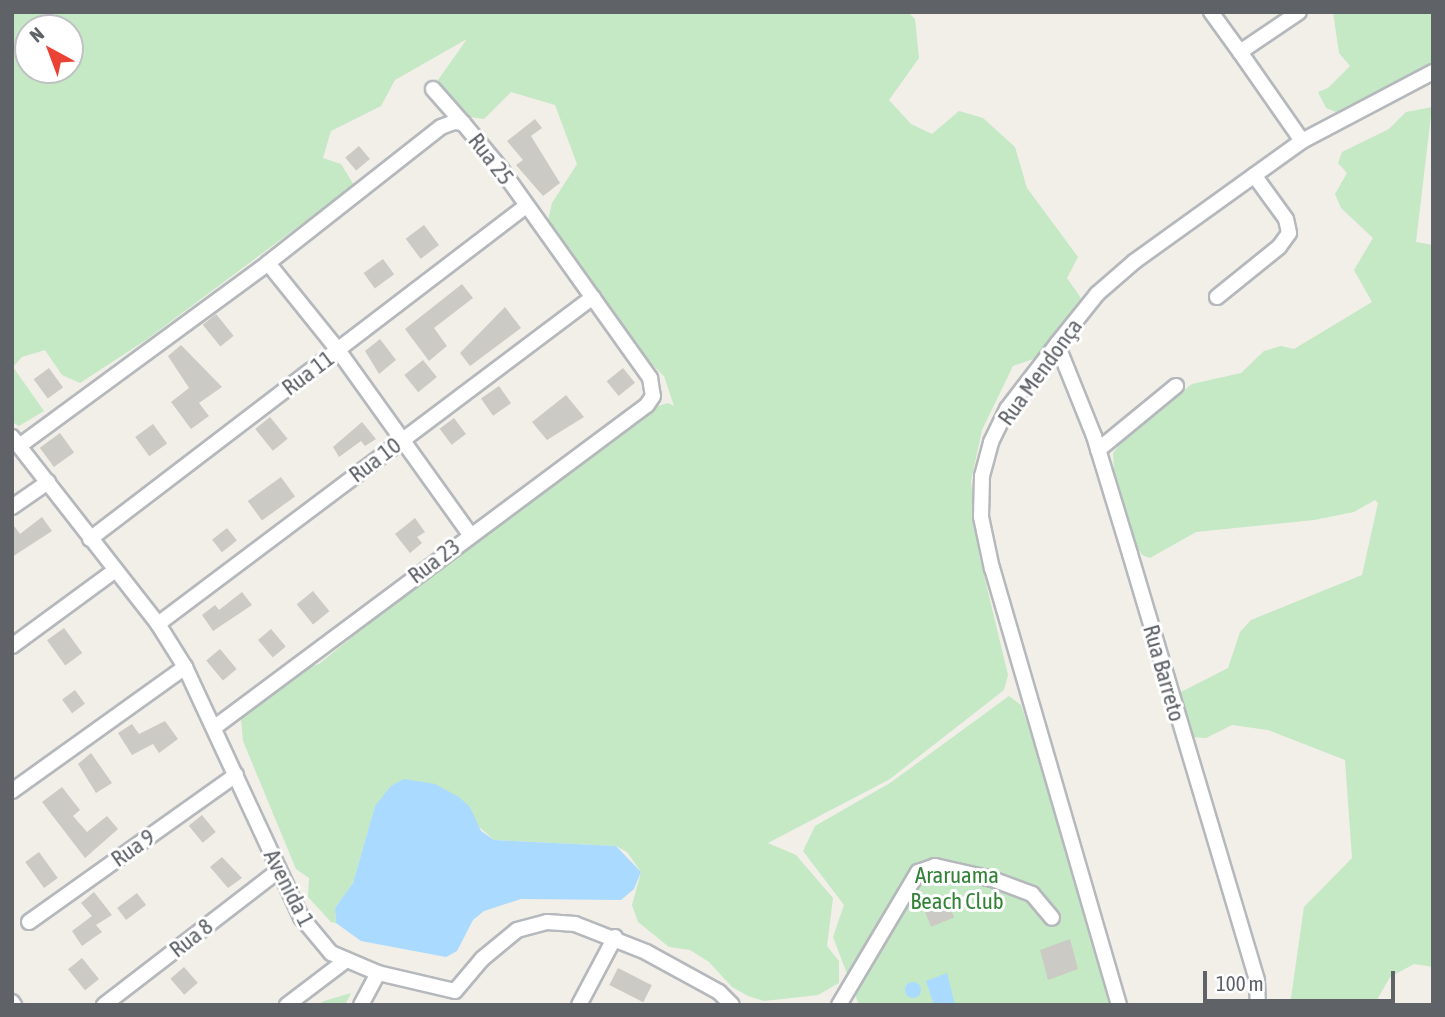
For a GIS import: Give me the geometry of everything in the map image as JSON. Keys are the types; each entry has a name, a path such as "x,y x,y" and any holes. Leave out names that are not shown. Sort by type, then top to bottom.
{"street":[{"path":"1211,12 1302,141"},
{"path":"1240,52 1299,12"},
{"name":"Rua Mendonça","path":"1119,1005 981,517 982,476 991,442 1007,409 1097,294 1302,141 1433,72"},
{"path":"433,89 463,123"},
{"name":"Rua 25","path":"17,441 268,263 441,127 463,123 650,378 653,396"},
{"path":"1217,297 1279,247 1289,233 1286,219 1254,175"},
{"name":"Rua 11","path":"90,539 526,206"},
{"path":"268,263 338,350 469,533"},
{"name":"Rua 10","path":"158,624 593,297"},
{"name":"Rua Barreto","path":"1057,344 1098,450 1253,968 1258,1005"},
{"path":"1098,450 1176,386"},
{"name":"Rua 23","path":"215,727 653,396"},
{"name":"Avenida 1","path":"17,441 114,571 158,624 185,667 215,727 278,871 309,932 345,961 452,998 482,959 517,930 547,922 575,924 615,937 715,998 732,1005"},
{"path":"12,507 48,482"},
{"path":"12,646 114,571"},
{"path":"12,791 185,667"},
{"name":"Rua 9","path":"29,922 236,775"},
{"path":"839,1005 918,872 935,866 992,879 1032,894 1052,918"},
{"name":"Rua 8","path":"104,1005 278,871"},
{"path":"579,1005 615,937"},
{"path":"288,1005 345,961"},
{"path":"361,1005 378,973"}],"green space":[{"path":"12,12 908,12 915,19 919,58 889,100 911,124 932,134 959,111 983,118 1015,147 1027,188 1078,257 1067,278 1081,298 1036,358 1013,366 982,430 971,481 979,554 1008,675 1004,690 890,779 768,843 796,855 833,898 827,946 839,961 839,983 818,995 764,1001 748,996 732,987 709,962 690,950 669,947 638,922 632,905 641,872 627,852 616,846 494,840 477,825 470,807 375,806 353,883 335,908 336,923 331,922 308,897 309,878 296,869 243,741 241,719 248,708 302,669 319,664 453,555 658,406 668,403 674,406 664,376 641,354 547,225 552,203 577,164 555,105 511,92 484,119 463,116 438,80 467,39 395,80 381,106 331,131 323,158 341,164 354,185 146,340 80,383 62,375 45,350 22,357 13,367 44,411 19,426 12,422"},
{"path":"1333,12 1433,12 1433,64 1336,112 1326,108 1318,92 1328,88 1350,66 1339,53"},
{"path":"1432,107 1416,242 1433,245 1433,967 1414,964 1390,977 1374,1005 1290,1005 1304,907 1352,858 1345,760 1268,730 1232,725 1206,738 1192,737 1182,723 1177,694 1228,668 1240,632 1251,620 1362,575 1378,503 1375,500 1354,512 1314,520 1196,532 1150,558 1142,555 1127,530 1115,493 1113,453 1129,433 1192,384 1241,373 1264,351 1281,346 1294,349 1372,302 1354,270 1373,238 1341,208 1335,194 1347,173 1338,163 1342,152 1389,129 1406,112"},
{"name":"Araruama Beach Club","path":"1009,696 1021,705 1048,785 1109,1005 859,1005 833,937 844,905 803,851 815,826 890,783"},
{"path":"351,993 345,1005 317,1005 324,1001"}],"water":[{"path":"404,779 435,784 459,797 470,807 481,831 494,840 616,846 641,872 634,889 621,900 521,899 484,911 473,920 457,951 446,957 361,941 336,923 335,908 353,883 375,806 391,786"},
{"path":"947,973 955,1005 934,1005 926,981"},
{"path":"913,982 921,990 913,998 905,990"}],"building":[{"path":"535,119 542,128 531,136 560,183 543,196 516,165 523,160 507,141"},
{"path":"359,146 370,159 356,171 345,158"},
{"path":"424,225 439,245 421,259 406,239"},
{"path":"383,259 394,274 375,288 364,273"},
{"path":"462,284 473,298 434,328 447,346 429,361 405,329"},
{"path":"505,307 521,328 470,366 460,353"},
{"path":"216,314 234,336 220,346 203,325"},
{"path":"380,339 396,360 379,374 365,351"},
{"path":"181,345 222,387 199,403 209,416 191,429 171,402 189,388 168,356"},
{"path":"423,360 437,377 418,392 404,375"},
{"path":"49,368 63,387 48,399 34,379"},
{"path":"623,368 635,383 619,396 607,381"},
{"path":"499,386 511,403 493,416 481,399"},
{"path":"566,395 584,417 547,440 532,422"},
{"path":"270,417 288,439 273,451 255,429"},
{"path":"454,418 466,434 452,445 440,429"},
{"path":"362,422 376,439 365,446 361,441 339,457 333,447"},
{"path":"153,424 167,443 149,456 135,437"},
{"path":"60,433 74,452 54,467 40,448"},
{"path":"281,477 295,496 262,521 248,501"},
{"path":"42,517 52,531 12,557 12,523 20,534"},
{"path":"415,518 425,532 417,537 422,543 410,553 395,534"},
{"path":"227,528 237,541 222,552 212,540"},
{"path":"313,591 329,611 313,624 297,604"},
{"path":"242,592 252,605 213,631 202,615 215,605 219,610"},
{"path":"64,628 82,653 65,665 47,640"},
{"path":"271,629 286,647 273,658 258,640"},
{"path":"220,649 237,669 223,680 206,661"},
{"path":"75,690 85,704 72,713 62,699"},
{"path":"165,721 178,739 159,753 153,744 132,755 118,733 132,724 139,734"},
{"path":"91,753 112,783 96,793 78,764"},
{"path":"62,787 80,810 73,816 87,832 107,816 118,829 85,858 42,802"},
{"path":"202,815 216,832 203,843 189,826"},
{"path":"39,852 58,878 44,888 25,862"},
{"path":"222,857 242,878 228,888 210,867"},
{"path":"94,892 112,915 96,925 102,932 82,946 72,931 92,916 81,903"},
{"path":"137,893 146,905 126,920 117,908"},
{"path":"946,897 954,917 931,927 923,906"},
{"path":"1070,939 1078,969 1048,980 1040,950"},
{"path":"82,958 99,979 85,990 68,969"},
{"path":"184,967 198,983 184,995 170,979"},
{"path":"618,968 652,985 643,1002 609,985"}]}
